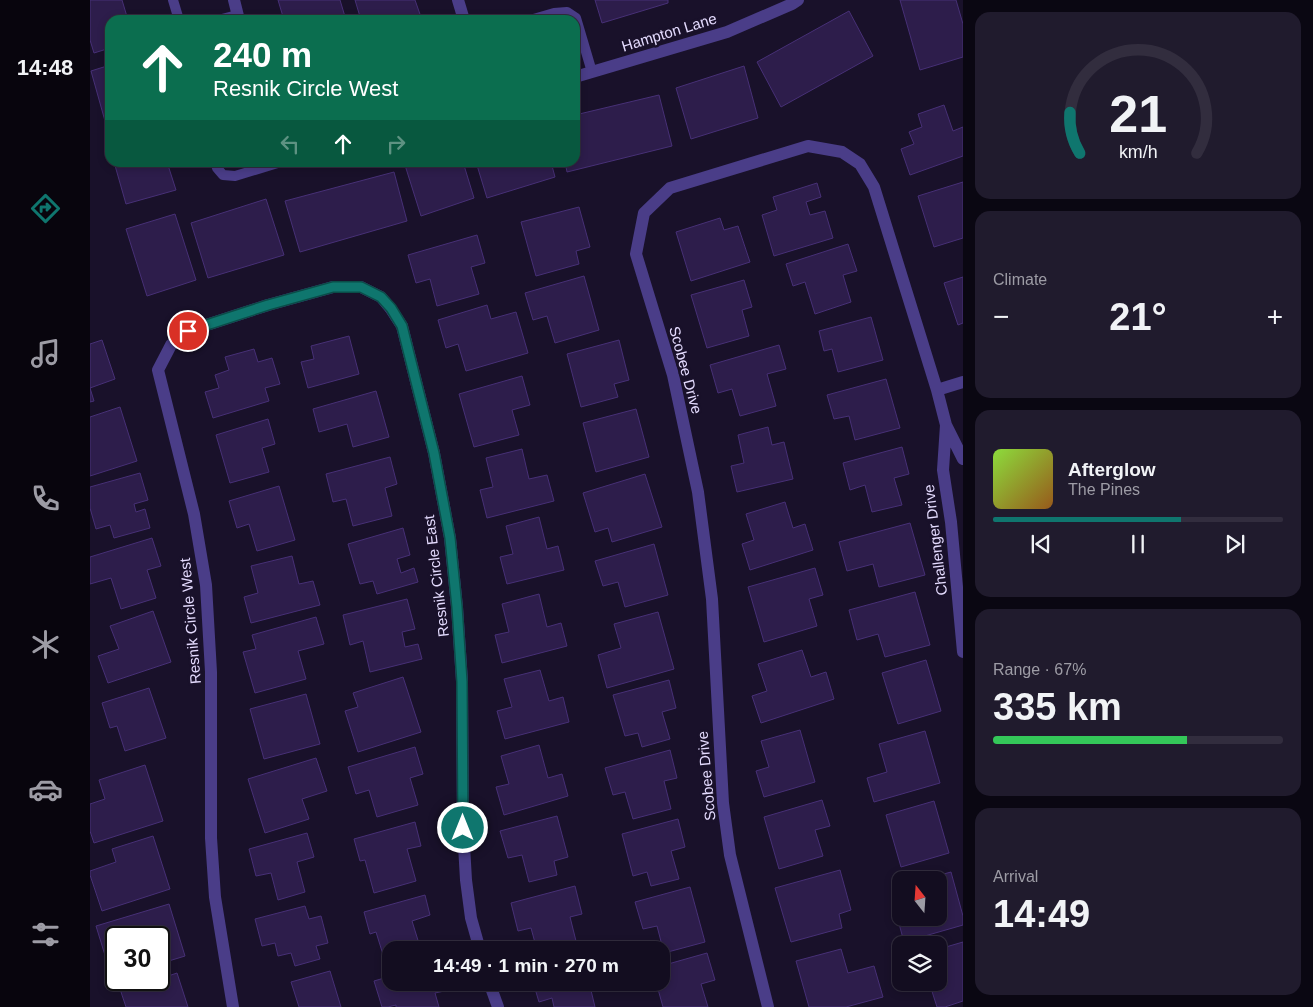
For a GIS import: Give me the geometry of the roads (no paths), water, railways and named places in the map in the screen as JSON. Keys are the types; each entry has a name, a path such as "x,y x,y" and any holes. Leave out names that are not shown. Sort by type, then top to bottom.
{"street":[{"path":"234,0 238,15"},
{"path":"458,0 462,15"},
{"name":"Hampton Lane","path":"580,76 727,32 798,0"},
{"name":"Scobee Drive","path":"768,1007 730,855 723,803 712,599 698,492 673,375 636,254 644,213 670,188 808,146 842,152 860,164 874,187 937,390"},
{"name":"Resnik Circle East","path":"268,305 333,287 361,287 381,297 391,308 402,326 434,453 450,538 462,682 463,828 466,880 471,918 477,941"},
{"name":"Resnik Circle West","path":"233,1007 215,897 211,838 211,672 206,585 194,514 158,370 171,345 188,331 268,305"},
{"path":"937,390 963,382"},
{"name":"Challenger Drive","path":"937,390 946,425 963,459"},
{"name":"Challenger Drive","path":"946,425 943,470 959,565 963,652"},
{"path":"492,991 498,1007"}],"lane":[{"path":"173,0 178,15"},
{"path":"547,15 567,12 572,15"},
{"path":"580,32 592,72"},
{"path":"217,167 223,175 235,176 265,167"}]}
